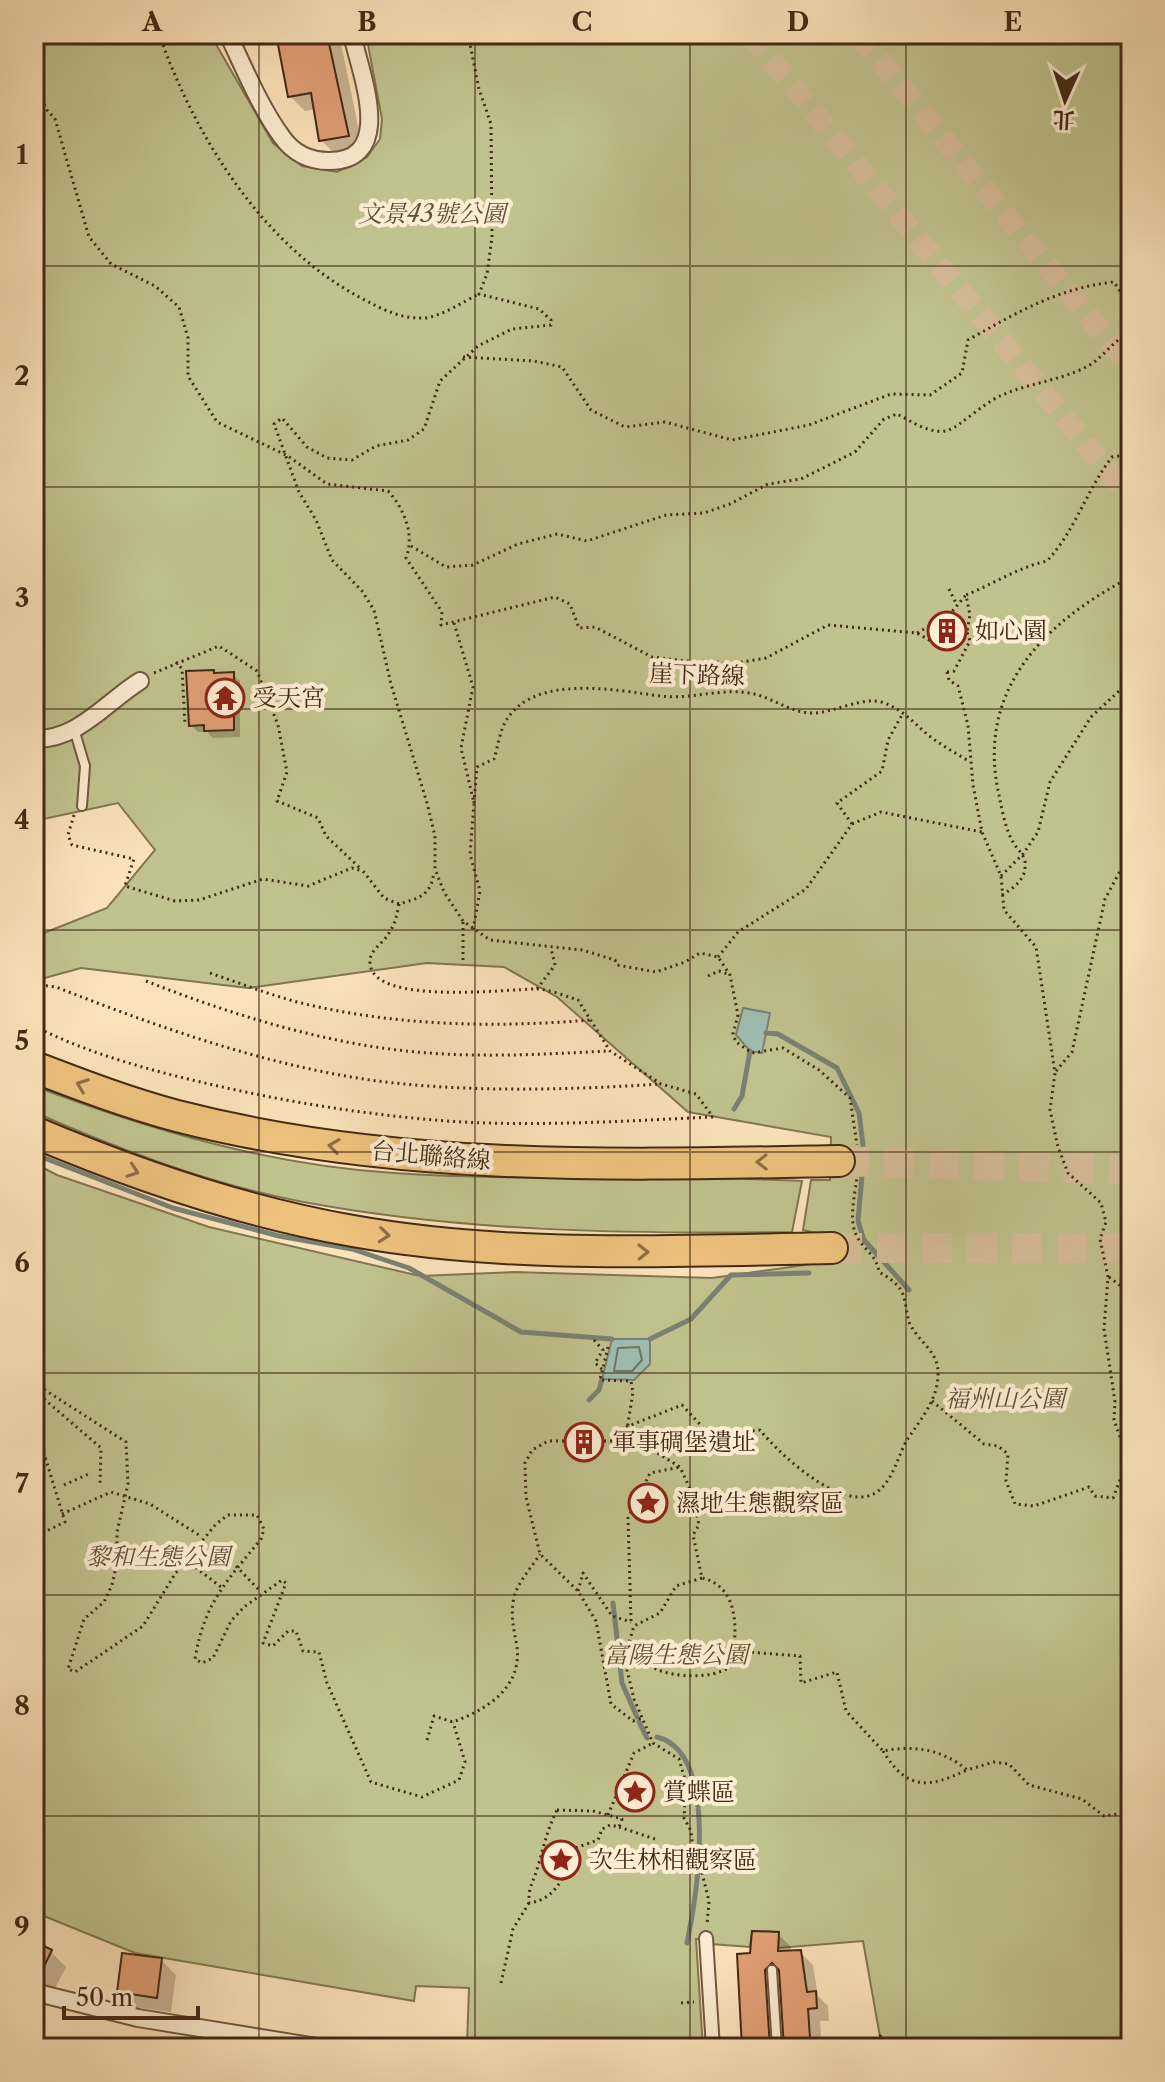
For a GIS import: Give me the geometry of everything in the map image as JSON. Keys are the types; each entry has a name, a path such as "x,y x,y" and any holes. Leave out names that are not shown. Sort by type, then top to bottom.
{"highway":[{"name":"台北聯絡線","path":"34,1067 108,1095 177,1116 272,1137 364,1150 534,1164 852,1161"},
{"path":"34,1132 161,1180 256,1209 353,1231 537,1250 620,1252 832,1248"}],"street":[{"path":"228,34 282,137 305,157 338,161 351,156 370,130 371,112 352,34"},
{"path":"34,739 59,736 74,729 140,681"},
{"path":"706,1938 713,2048"},
{"path":"34,1992 138,2018 323,2048"}],"lane":[{"path":"74,729 85,766 82,806"},
{"path":"772,1970 777,2048"}],"path":[{"path":"140,681 173,662 219,646 257,671 278,725 287,772 277,801 318,818 326,836 363,871 384,898 399,904 423,897 432,887 435,836 391,684 374,610 362,591 332,560 316,520 299,492 274,424 282,418 307,447 340,461 352,460 376,446 408,440 424,429 440,381 463,357 512,329 551,325 551,320 539,309 479,294 427,318 393,315 327,280 262,219 199,124 159,34"},
{"path":"468,34 491,124 492,237 487,274 479,294"},
{"path":"34,76 46,109 55,119 89,237 111,264 155,286 179,307 188,338 188,376 217,422 288,456 327,484 342,489 388,491 399,502 411,546 406,558 442,612 441,625 555,597 570,604 579,628 595,627 652,657 736,663 766,658 828,625 917,633 943,648 967,632"},
{"path":"463,357 534,361 562,367 591,410 625,427 665,422 732,440 809,425 891,394 930,395 962,373 968,340 1035,302 1077,286 1114,282 1131,308"},
{"path":"411,546 446,567 473,565 518,544 557,534 587,541 666,515 704,513 768,484 801,479 855,452 884,419 897,414 933,431 949,430 973,411 1002,395 1055,381 1091,365 1115,339 1131,332"},
{"path":"917,633 930,628 966,595 1007,578 1025,566 1047,561 1081,510 1093,482 1112,457 1131,454"},
{"path":"1002,895 1016,885 1026,869 1023,854 1013,843 998,790 997,738 1009,687 1024,661 1059,621 1131,577"},
{"path":"949,589 957,605"},
{"path":"966,595 970,641 954,671 945,672 949,680 958,686 968,725 967,748 982,832 1001,876 1004,910 1036,947 1055,1073 1051,1121 1068,1173 1101,1203 1106,1222 1100,1239 1108,1277 1103,1312 1106,1344 1115,1402 1114,1420 1131,1468"},
{"path":"454,623 473,687 461,748 474,803 470,854 480,891 473,930"},
{"path":"173,662 182,669 185,725"},
{"path":"1001,876 1023,854 1038,832 1050,782 1091,717 1131,680"},
{"name":"崖下路線","path":"474,803 477,767 494,759 507,719 531,695 567,690 629,689 660,696 687,697 728,689 764,696 796,711 814,713 881,701 903,713 937,741 969,761"},
{"path":"852,824 837,803 882,771 888,740 903,713"},
{"path":"82,806 77,805 68,835 72,845 134,859 125,886 175,901 199,900 263,879 308,886 352,868 363,871"},
{"path":"718,957 738,932 806,889 852,824 881,812 982,832"},
{"path":"1055,1073 1072,1052 1105,899 1131,851"},
{"path":"435,869 444,892 463,921 490,940 582,950 615,960 617,965 656,972 700,953 718,957 730,975 738,1015 733,1034 736,1042 750,1053 783,1048 819,1070 827,1081 850,1098 852,1222 856,1238 878,1262 879,1272 893,1280 903,1294 910,1323 935,1356 938,1375 932,1401 906,1442 885,1485 872,1495 859,1499 837,1492 781,1455 760,1430 710,1435 682,1405 626,1427"},
{"path":"34,1026 117,1059 186,1079 279,1100 366,1113 448,1121 534,1123 713,1117 696,1094 661,1084 610,1051 578,1000 537,989 456,993 392,986 375,977 370,966 371,954 388,935 399,904"},
{"path":"463,921 463,960"},
{"path":"537,989 555,965 551,948"},
{"path":"708,976 719,971 730,975"},
{"path":"210,973 297,1002 386,1018 455,1025 521,1025 590,1020"},
{"path":"146,981 204,1004 292,1030 382,1048 452,1055 527,1056 610,1051"},
{"path":"34,984 56,987 210,1043 283,1063 370,1079 449,1088 661,1084"},
{"path":"1108,1277 1131,1294"},
{"path":"594,1340 603,1350 595,1363 603,1370"},
{"path":"608,1347 600,1380 631,1381 633,1392 625,1442"},
{"path":"34,1384 126,1442 128,1484 117,1532 112,1585 104,1602 84,1619 68,1669 75,1672 143,1626 186,1560 203,1538 228,1515 257,1515 264,1529 261,1539 221,1587 200,1630 195,1659 202,1663 213,1658 231,1621 277,1581 286,1583 284,1595 261,1639 265,1645 273,1646 288,1631 296,1631 303,1651 319,1652 327,1683 371,1782 422,1797 459,1780 465,1762 453,1722"},
{"path":"34,1384 44,1399 101,1448 100,1485"},
{"path":"932,1401 984,1444 998,1446 1008,1454 1006,1481 1015,1504 1034,1506 1089,1487 1095,1496 1113,1498 1127,1462"},
{"path":"626,1427 637,1432 642,1441 680,1467 692,1493 699,1525 693,1535 702,1578"},
{"path":"34,1437 43,1450 65,1522 34,1537"},
{"path":"642,1441 548,1441 532,1450 525,1463 526,1497 540,1554 578,1591 596,1621 611,1704 633,1721 642,1718"},
{"path":"634,1626 631,1621 628,1518 650,1473 680,1467"},
{"path":"64,1485 91,1473"},
{"path":"62,1514 111,1492 137,1500 203,1538"},
{"path":"427,1740 434,1716 453,1722 488,1706 507,1690 517,1648 510,1626 515,1594 540,1554"},
{"path":"186,1560 221,1587"},
{"path":"236,1566 261,1593"},
{"path":"578,1591 583,1573 612,1616 631,1621"},
{"path":"629,1643 654,1669 678,1674 720,1673 730,1667 734,1651 731,1600 713,1581 702,1578 676,1586 660,1613 634,1626 629,1643 627,1670 653,1743 679,1759 686,1783 684,1818 691,1831 694,1860 701,1869 709,1901 706,1938"},
{"path":"734,1651 800,1656 801,1683 837,1672 846,1711 883,1751 892,1766 914,1782 934,1784 994,1762 1009,1764 1029,1785 1082,1799 1104,1816 1131,1812"},
{"path":"608,1815 634,1753 653,1743"},
{"path":"883,1751 912,1746 947,1757 967,1770"},
{"path":"501,1983 513,1929 529,1903 528,1888 538,1868 543,1837 557,1810 593,1811 608,1815 622,1819 619,1827"},
{"path":"529,1903 544,1901 558,1887 575,1848 598,1840 602,1829 610,1825 655,1839"},
{"path":"876,2048 882,2032"}],"green space":[{"path":"34,34 210,34 273,143 302,166 337,172 367,157 380,139 382,119 366,34 1131,34 1131,2048 882,2048 863,1941 778,1948 779,1932 752,1931 750,1947 711,1944 711,1939 696,1939 703,2048 467,2045 469,1988 416,1986 414,2001 135,1953 34,1912 34,1163 57,1175 209,1227 420,1276 514,1272 712,1278 833,1261 828,1236 803,1230 811,1180 830,1180 831,1137 688,1112 557,997 504,967 427,963 248,988 81,968 34,981 34,937 107,908 155,850 118,803 34,821"},
{"path":"34,1086 122,1117 211,1143 347,1169 445,1176 802,1181 792,1232 544,1229 421,1219 264,1194 163,1164 34,1112"}],"water":[{"path":"743,1008 770,1013 762,1053 750,1051 736,1035"},
{"path":"612,1339 650,1339 650,1364 634,1380 602,1379"}],"building":[{"path":"276,34 327,34 349,136 319,141 311,93 288,97"},
{"name":"受天宮","path":"214,670 214,673 234,672 234,730 204,731 204,725 189,726 186,671"},
{"path":"752,1931 779,1932 778,1951 801,1950 807,1992 816,1991 817,2008 808,2009 810,2038 806,2039 807,2048 784,2048 779,1970 772,1963 765,1970 770,2048 742,2048 737,1954 750,1953"},
{"path":"34,1941 52,1950 37,1981 34,1981"},
{"path":"122,1953 162,1958 157,1998 117,1992"}],"waterway":[{"path":"766,1033 778,1034 837,1068 859,1113 864,1153 858,1221 864,1240 909,1290"},
{"path":"734,1109 742,1096 750,1051"},
{"path":"34,1154 173,1208 279,1236 352,1249 409,1268 521,1332 612,1339"},
{"path":"650,1339 691,1319 731,1275 809,1273"},
{"path":"589,1400 599,1390 602,1379"},
{"path":"613,1603 622,1683 637,1717"},
{"path":"639,1722 647,1738"},
{"path":"657,1737 677,1749 690,1769 697,1797 699,1862 687,1943"}],"tunnel":[{"path":"750,34 1131,499"},
{"path":"858,34 1131,368"},
{"path":"839,1161 1131,1170"},
{"path":"832,1248 1131,1248"}],"place":[{"name":"如心園","path":"947,631"},
{"name":"受天宮","path":"225,698"},
{"name":"軍事碉堡遺址","path":"584,1442"},
{"name":"濕地生態觀察區","path":"648,1503"},
{"name":"賞蝶區","path":"635,1792"},
{"name":"次生林相觀察區","path":"561,1860"}],"park label":[{"name":"文景43號公園","path":"432,214"},
{"name":"福州山公園","path":"1005,1399"},
{"name":"黎和生態公園","path":"158,1557"},
{"name":"富陽生態公園","path":"676,1655"}]}
